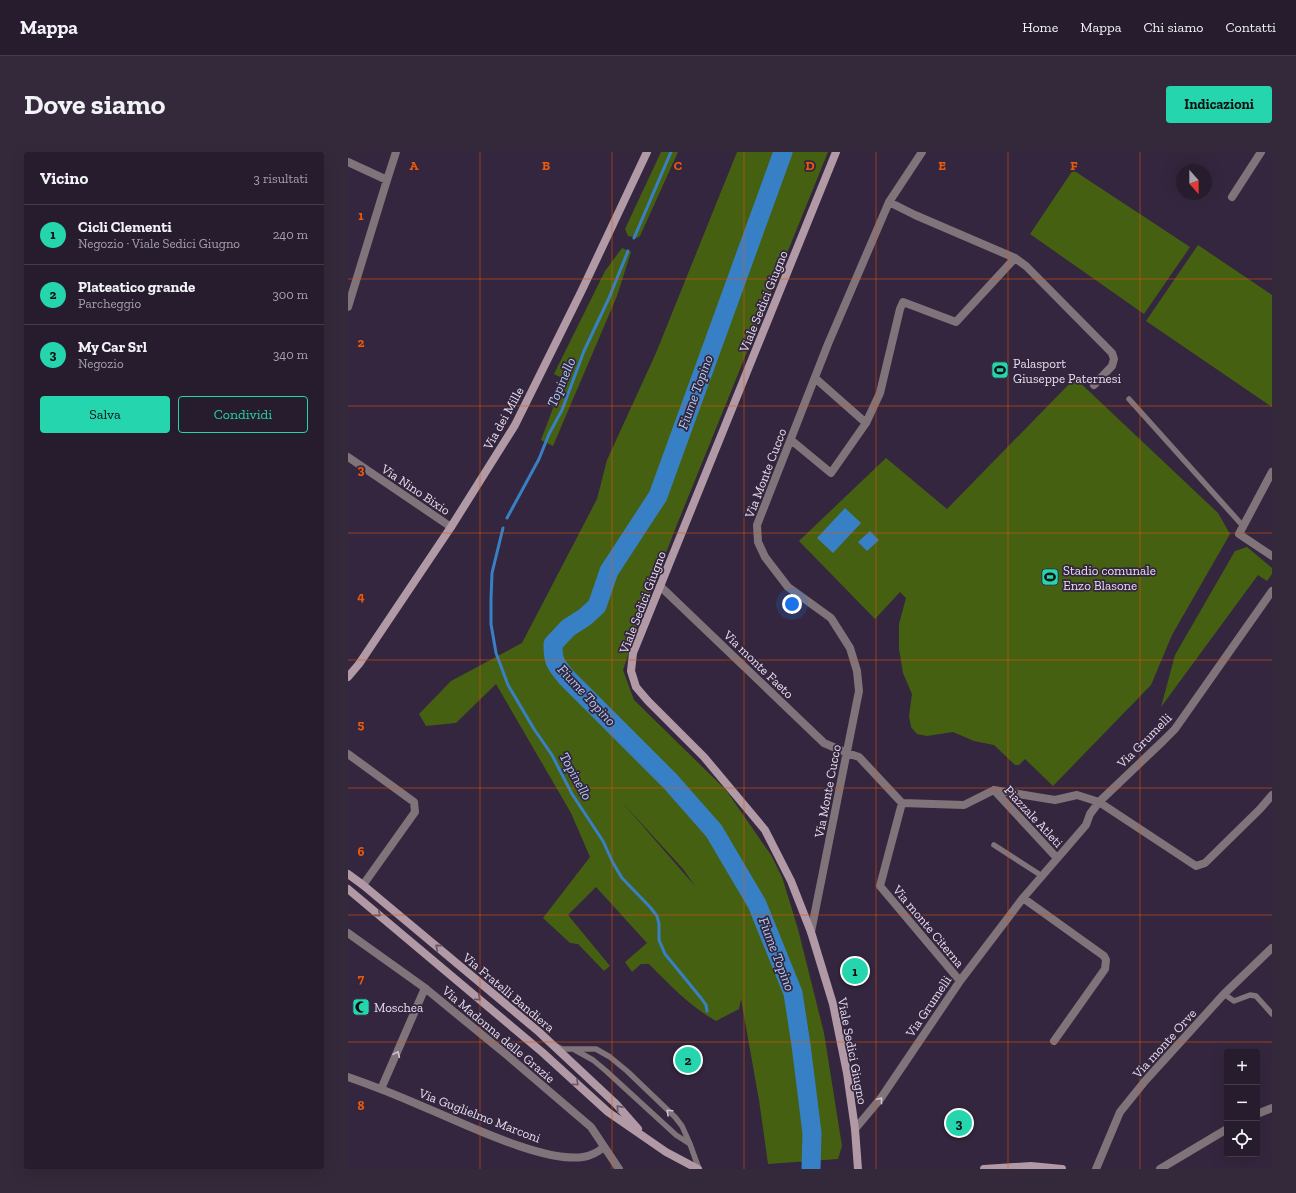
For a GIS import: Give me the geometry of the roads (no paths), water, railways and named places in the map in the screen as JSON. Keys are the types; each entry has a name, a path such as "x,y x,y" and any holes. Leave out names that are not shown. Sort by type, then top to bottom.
{"main road":[{"name":"Via dei Mille","path":"348,677 359,664 451,527 515,426 582,290 646,152"},
{"name":"Viale Sedici Giugno","path":"836,152 633,653 631,671 636,687 648,702 704,757 764,830 791,881 811,932 833,1004 847,1073 855,1129 858,1169"},
{"name":"Via Fratelli Bandiera","path":"348,874 551,1043 616,1104 645,1137"},
{"name":"Via Fratelli Bandiera","path":"348,889 542,1052 608,1112 666,1152 698,1169"},
{"path":"984,1169 1031,1166 1062,1169"}],"street":[{"path":"348,307 396,152"},
{"name":"Via Monte Cucco","path":"811,932 859,691 857,671 850,648 831,618 788,588 765,557 758,542 757,525 815,378 889,202 922,152"},
{"path":"1232,197 1261,152"},
{"path":"348,162 387,180"},
{"path":"889,202 1015,258 1026,266 1112,353 1114,359 1112,366 1094,385"},
{"path":"790,440 831,473 866,423 880,393 903,302 956,322 1015,258"},
{"path":"815,378 866,423"},
{"name":"Via Nino Bixio","path":"348,457 451,527"},
{"path":"1272,472 1239,534 1272,556"},
{"name":"Via monte Faeto","path":"660,586 824,743 847,753"},
{"name":"Via Grumelli","path":"855,1129 882,1098 960,981 1023,898 1086,825 1090,814 1099,802 1175,729 1272,591"},
{"path":"847,753 859,757 902,802"},
{"path":"348,754 414,802 415,812 363,885"},
{"name":"Piazzale Atleti","path":"994,790 1057,858"},
{"name":"Piazzale Atleti","path":"902,802 964,805 994,790 1056,800 1077,795 1099,802 1196,866 1205,864 1272,795"},
{"name":"Via monte Citerna","path":"902,802 880,886 960,981"},
{"path":"1023,898 1104,956 1106,960 1105,969 1054,1041"},
{"name":"Via Madonna delle Grazie","path":"348,933 425,988 591,1127 619,1169"},
{"name":"Via monte Orve","path":"1097,1168 1120,1112 1145,1080 1224,994 1272,948"},
{"path":"381,1089 425,988"},
{"name":"Via Guglielmo Marconi","path":"348,1077 381,1089 479,1130 546,1154 566,1157 582,1157 594,1154 604,1147"},
{"path":"1260,1113 1272,1108"},
{"path":"1152,1169 1161,1168 1224,1131"}],"lane":[{"path":"1129,399 1242,526"},
{"path":"994,845 1042,876"},
{"path":"1224,994 1234,1001 1250,995 1256,996 1272,1014"},
{"path":"551,1043 562,1049 596,1049 610,1057 627,1071 675,1117 682,1126 690,1144 698,1169"},
{"path":"575,1050 593,1060 676,1135 690,1144"}],"water":[{"path":"845,508 861,523 833,553 817,538"},
{"path":"870,531 879,540 867,551 858,542"}],"waterway":[{"name":"Topinello","path":"634,238 671,152"},
{"name":"Fiume Topino","path":"783,152 658,496 609,571 597,606 585,617 568,628 553,644 553,650 555,662 566,677 670,781 714,831 757,904 793,993 812,1133 811,1169"},
{"name":"Topinello","path":"507,518 539,459 549,434 562,410 584,351 609,298 628,251"},
{"name":"Topinello","path":"503,528 492,573 491,624 496,653 508,685 534,729 552,755 572,794 603,841 622,878 657,916 659,924 659,940 665,954 701,998 706,1005 707,1011"}],"place":[{"name":"Palasport Giuseppe Paternesi","path":"1000,370"},
{"name":"Stadio comunale Enzo Blasone","path":"1050,577"},
{"name":"Cicli Clementi","path":"855,971"},
{"name":"Moschea","path":"361,1007"},
{"name":"Plateatico grande","path":"688,1060"},
{"name":"My Car Srl","path":"959,1123"}]}
